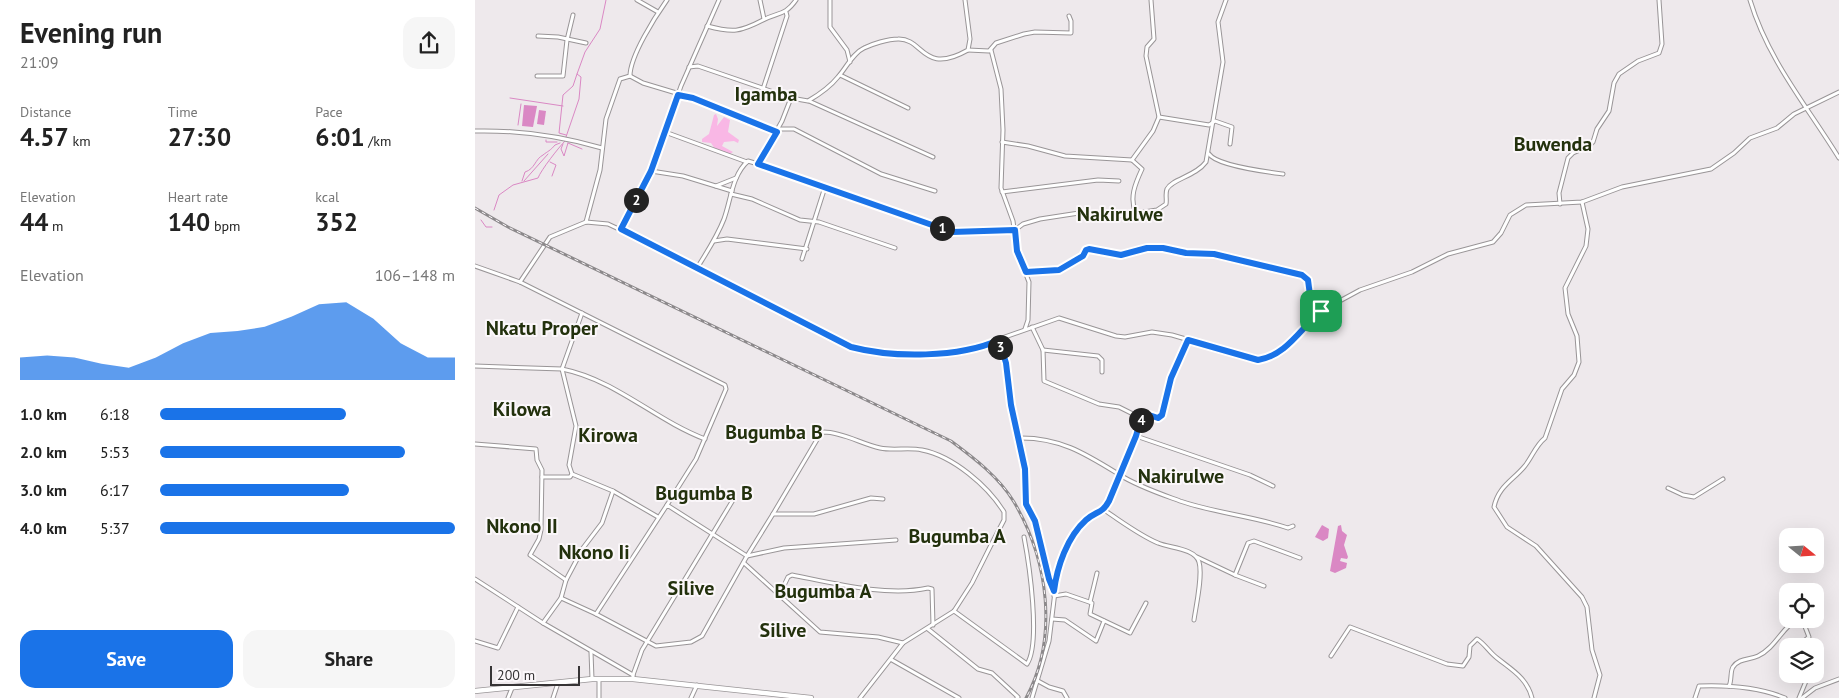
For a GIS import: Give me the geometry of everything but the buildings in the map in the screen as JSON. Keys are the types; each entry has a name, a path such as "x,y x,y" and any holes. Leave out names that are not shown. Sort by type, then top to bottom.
{"main road":[{"path":"475,691 599,678 633,677 811,698"}],"street":[{"path":"637,0 657,12"},
{"path":"630,76 632,62 657,12 667,0"},
{"path":"621,229 651,171 689,67 719,0"},
{"path":"760,0 764,19"},
{"path":"707,26 736,31 744,30 764,19 786,12 796,0"},
{"path":"830,0 830,27 847,50 850,62"},
{"path":"965,0 970,38 967,50"},
{"path":"1132,160 1157,126 1159,117 1146,56 1147,47 1154,39 1151,0"},
{"path":"1013,221 1016,224 1023,224 1040,219 1079,213 1118,216 1164,207 1167,188 1201,168 1208,154 1223,62 1218,22 1226,0"},
{"path":"1560,204 1559,194 1568,158 1573,153 1589,146 1593,142 1597,129 1611,105 1614,82 1619,74 1638,62 1656,56 1661,49 1659,0"},
{"path":"1750,0 1758,29 1769,51 1839,158"},
{"path":"763,89 787,16 786,12"},
{"path":"537,76 563,76 567,40 573,15"},
{"path":"1025,329 1028,320 1029,288 1026,272 1017,251 1013,221 1002,192 1001,89 991,50 996,43 1024,34 1035,32 1071,33 1069,16"},
{"path":"538,36 586,43"},
{"path":"808,101 829,88 864,48 897,39 912,43 920,52 934,59 954,57 967,50 991,50"},
{"path":"693,59 698,66"},
{"path":"689,67 698,66 791,98 808,101 933,158"},
{"path":"840,75 908,108"},
{"path":"586,222 600,170 602,148 613,95 620,79 630,76 777,131 794,129 881,174 935,192"},
{"path":"520,282 550,237 586,222 608,224 851,347 871,352 932,354 965,351 1059,318 1125,337 1152,332 1258,360 1285,348 1321,311 1361,290 1412,272 1448,254 1493,242 1501,233 1510,215 1526,205 1582,202 1622,187 1711,169 1734,154 1749,138 1777,128 1794,114 1823,101 1833,93 1839,92"},
{"path":"758,164 777,131 791,98"},
{"path":"1159,117 1212,124 1215,121 1232,127 1231,144"},
{"path":"475,131 523,132 578,141 602,148"},
{"path":"665,132 952,232 1015,230 1023,224"},
{"path":"1002,142 1028,146 1065,156 1132,160 1142,169 1135,184 1132,203 1136,214"},
{"path":"1208,154 1211,158 1237,167 1283,174"},
{"path":"697,268 714,241 737,178 747,162"},
{"path":"651,171 683,176 753,199 800,220 819,222 895,248"},
{"path":"714,186 737,178"},
{"path":"1002,192 1098,180 1119,180"},
{"path":"802,259 807,249 813,222 825,187"},
{"path":"1582,202 1588,230 1586,246 1565,288 1568,314 1577,336 1579,362 1574,375 1562,389 1545,438 1540,442 1524,467 1502,487 1494,507 1507,527 1536,546 1582,597 1587,607 1592,650 1600,675 1593,698"},
{"path":"714,241 727,240 807,249"},
{"path":"1026,272 1059,270 1083,256 1086,250 1089,249 1121,255 1147,248 1163,248 1186,253 1214,254 1302,275 1308,280 1311,300 1314,306 1321,311"},
{"path":"475,266 520,282 725,385 726,389 696,459 596,614"},
{"path":"582,313 562,369 576,426 569,465 572,474 613,491 658,517"},
{"path":"1032,327 1043,350 1044,381 1099,404 1119,407 1141,418 1149,415 1158,418 1162,415 1171,378 1188,340"},
{"path":"999,340 1006,363 1011,405 1025,469 1026,504 1035,521 1049,579 1054,591"},
{"path":"1043,350 1101,357 1102,372"},
{"path":"475,366 562,369 599,380 621,390 684,431 705,439"},
{"path":"1032,698 1049,641 1058,567 1079,526 1088,518 1104,510 1121,476 1141,418"},
{"path":"561,598 596,614 647,642 663,646 691,642 702,636 747,556 821,434 824,432 886,449 925,450 945,459 987,491 999,504 1005,516 972,583 954,611 903,643 892,660 860,698"},
{"path":"1136,436 1250,475 1273,486"},
{"path":"1018,438 1028,438 1068,446 1090,455 1121,476 1180,501 1288,528 1293,526"},
{"path":"475,444 536,449 542,477 541,530 539,539 530,555 566,580"},
{"path":"542,477 570,477 572,474"},
{"path":"1668,488 1683,496 1694,496 1723,479"},
{"path":"543,622 561,598 566,580 583,548 602,522 613,491"},
{"path":"773,514 814,514 871,498 883,499"},
{"path":"475,579 633,677 647,642 733,500"},
{"path":"667,505 747,556 784,548 896,540"},
{"path":"1104,510 1158,543 1189,552 1235,575 1265,586"},
{"path":"954,611 1027,664 1031,658 1033,613 1024,537"},
{"path":"1235,575 1248,543 1254,541 1301,558"},
{"path":"1194,620 1199,574 1199,562 1196,557"},
{"path":"744,563 820,632 877,637 903,643"},
{"path":"1097,573 1090,602 1093,605 1090,614 1130,632 1146,603"},
{"path":"780,594 788,577 793,575 835,584 900,591 928,588 932,589 933,625"},
{"path":"1053,596 1065,594 1090,602"},
{"path":"475,641 498,648 519,607"},
{"path":"1052,619 1065,620 1096,641 1104,621"},
{"path":"1331,656 1350,628 1447,664 1463,666 1469,657 1470,646 1477,639 1518,674 1530,688 1532,698"},
{"path":"1729,686 1733,667 1740,660 1762,653 1779,638 1785,628"},
{"path":"927,629 970,664 978,669 992,673 1017,698"},
{"path":"591,652 592,679"},
{"path":"892,660 959,698"},
{"path":"599,678 599,698"},
{"path":"1801,698 1815,688 1839,679"},
{"path":"1038,681 1049,688 1063,691 1067,698"},
{"path":"553,698 558,683"},
{"path":"1801,698 1806,683"},
{"path":"691,698 697,684"},
{"path":"1695,698 1699,686 1729,686 1785,698"},
{"path":"508,698 512,688"}],"shaded area":[{"path":"524,105 537,106 533,127 522,126"},
{"path":"539,110 546,111 544,125 537,124"},
{"path":"716,114 718,119 717,126 724,117 730,120 728,132 739,140 738,143 734,141 724,142 722,146 733,152 730,154 715,149 711,143 702,142 702,139 709,134 714,115"},
{"path":"1322,525 1329,529 1328,538 1323,541 1315,537"},
{"path":"1341,525 1342,531 1347,535 1344,545 1348,557 1347,559 1341,558 1340,561 1347,563 1346,568 1335,573 1330,571 1338,526"}],"waterway":[{"path":"566,137 579,99 581,77 577,74 585,52 600,29 606,0"},
{"path":"566,135 559,133 563,95 573,86 577,74"},
{"path":"510,98 563,106"},
{"path":"518,125 521,104"},
{"path":"546,140 546,142 557,142"},
{"path":"494,210 499,195 513,185 538,178 546,164 565,141"},
{"path":"522,181 525,172 531,169 540,157 560,143"},
{"path":"568,143 582,149"},
{"path":"563,144 561,149 564,156 568,143"},
{"path":"524,181 548,154"},
{"path":"550,162 556,165 552,176"},
{"path":"481,220 486,227 492,227"}],"railway":[{"path":"475,208 508,227 951,441 985,468 1001,484 1014,502 1026,525 1041,573 1046,624 1043,650 1026,698"}],"district":[{"name":"Igamba","path":"766,94"},
{"name":"Buwenda","path":"1553,144"},
{"name":"Nakirulwe","path":"1120,214"},
{"name":"Nkatu Proper","path":"542,328"},
{"name":"Kilowa","path":"522,409"},
{"name":"Bugumba B","path":"774,432"},
{"name":"Kirowa","path":"608,435"},
{"name":"Nakirulwe","path":"1181,476"},
{"name":"Bugumba B","path":"704,493"},
{"name":"Nkono II","path":"522,526"},
{"name":"Bugumba A","path":"957,536"},
{"name":"Nkono Ii","path":"594,552"},
{"name":"Silive","path":"691,588"},
{"name":"Bugumba A","path":"823,591"},
{"name":"Silive","path":"783,630"}],"route":[{"path":"678,95 684,95 777,132 758,164 952,232 1003,232 1015,230 1017,251 1026,272 1033,270 1059,270 1074,259 1083,256 1086,250 1089,249 1121,255 1147,248 1163,248 1186,253 1214,254 1255,266 1284,270 1302,275 1308,280 1311,300 1314,306 1321,311 1285,348 1274,356 1258,360 1188,340 1171,378 1162,415 1158,418 1149,415 1141,418 1121,476 1109,501 1104,510 1088,518 1079,526 1058,567 1054,591 1049,579 1035,521 1026,504 1025,469 1013,420 1006,363 999,340 965,351 932,354 886,354 851,347 621,229 651,171 678,95"}]}
